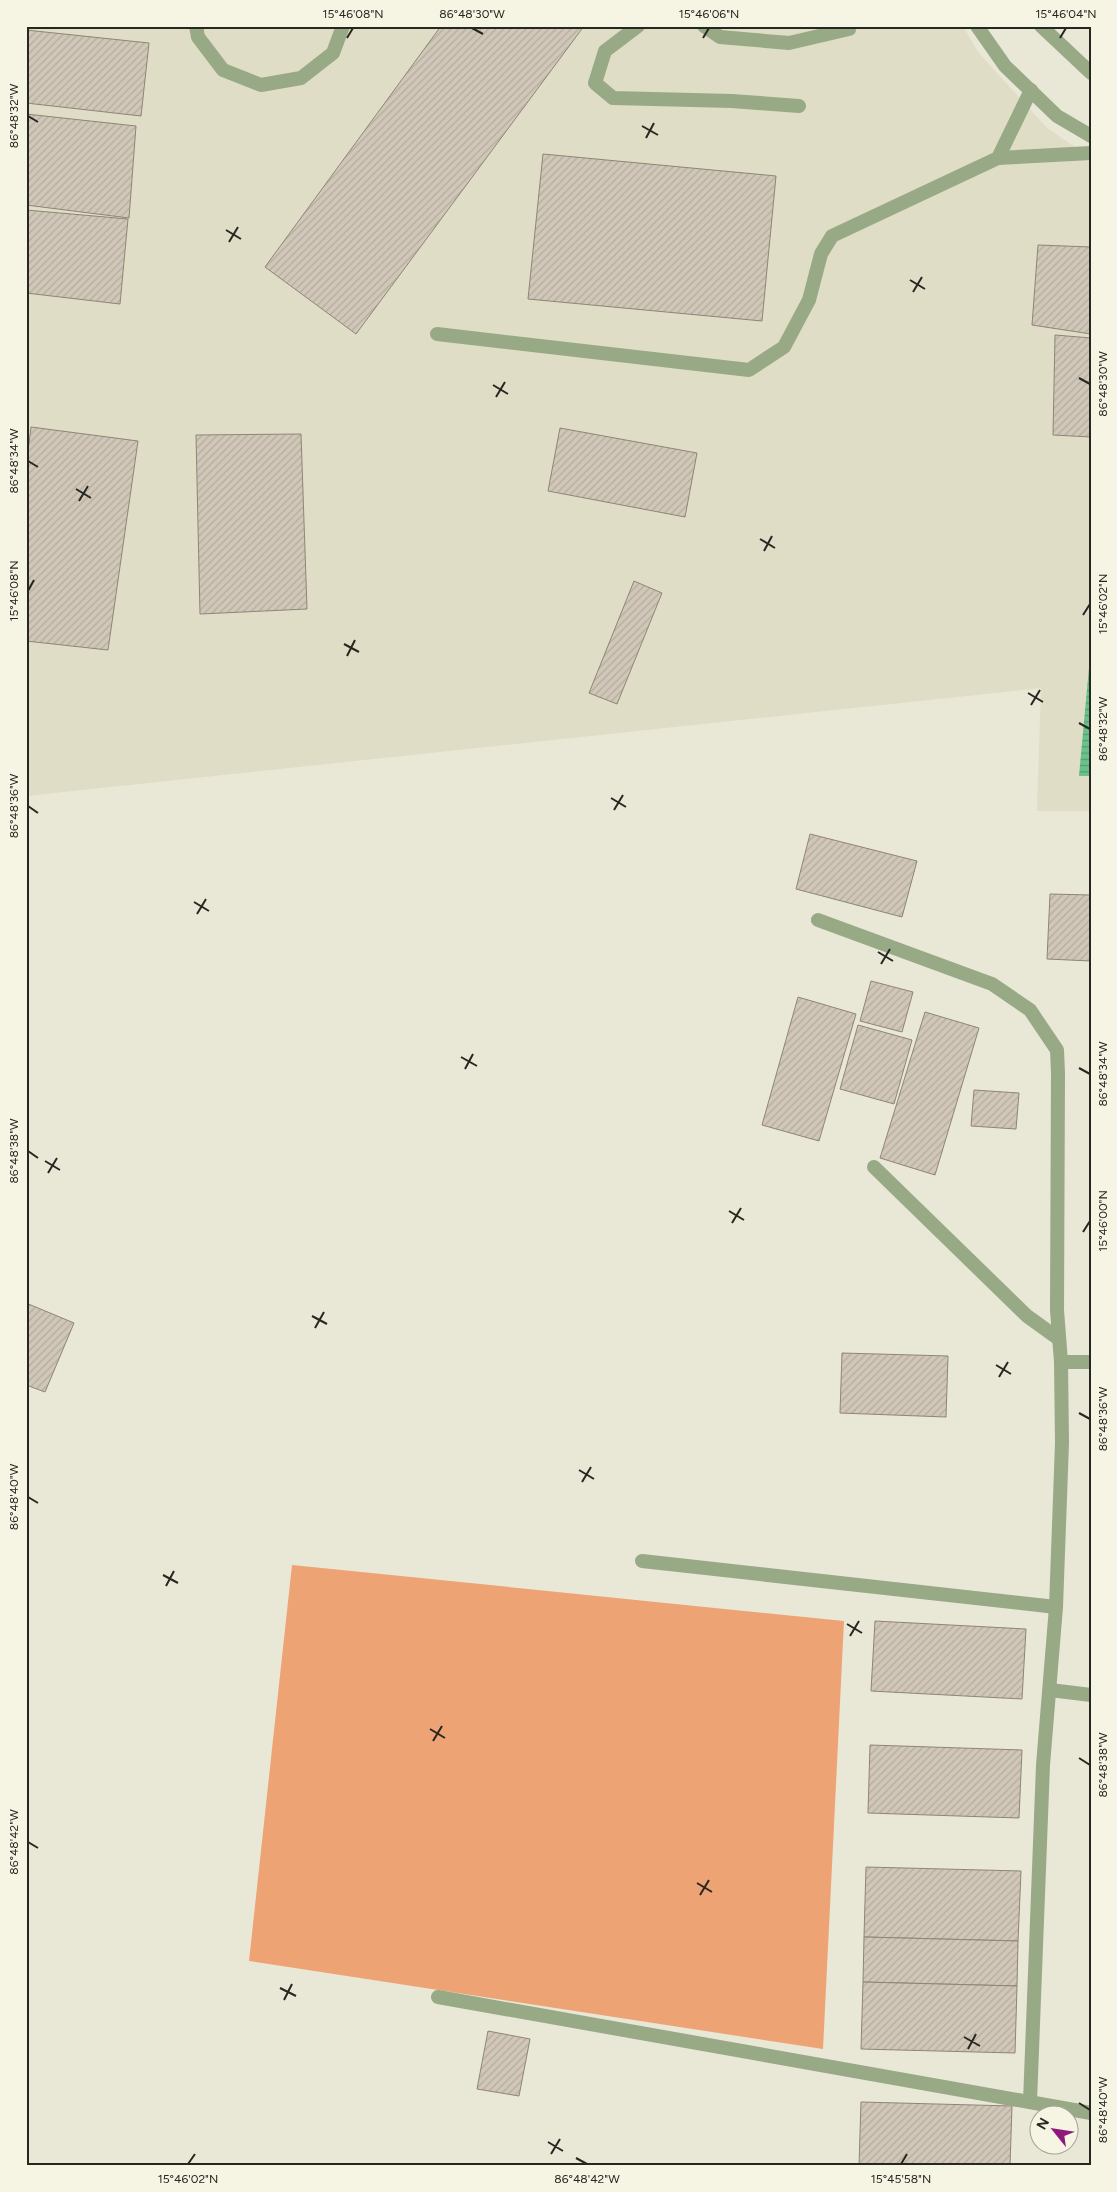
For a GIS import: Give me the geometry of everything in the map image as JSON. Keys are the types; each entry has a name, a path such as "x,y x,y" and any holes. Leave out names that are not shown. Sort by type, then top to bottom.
{"street":[{"path":"196,26 198,37 223,70 261,85 301,78 333,53 343,26"},
{"path":"638,26 605,51 595,83 612,98 732,101 799,106"},
{"path":"704,26 720,37 789,43 848,29 850,26"},
{"path":"977,26 1005,66 1057,116 1091,136"},
{"path":"1041,26 1091,73"},
{"path":"998,158 1031,90"},
{"path":"437,334 750,370 784,347 809,300 821,254 832,236 998,158 1091,153"},
{"path":"818,920 992,984 1030,1010 1056,1050 1058,1074 1057,1310 1061,1362 1062,1444 1056,1607 1043,1765 1030,2102"},
{"path":"874,1167 1028,1316 1059,1339"},
{"path":"1061,1362 1091,1362"},
{"path":"642,1561 1056,1607"},
{"path":"1050,1690 1091,1695"},
{"path":"438,1997 1091,2113"}],"shaded area":[{"path":"26,26 963,26 978,52 1047,128 1091,158 1091,811 1037,811 1041,688 26,796"},
{"path":"1091,646 1091,776 1079,776"},
{"path":"292,1565 844,1621 823,2049 249,1961"}],"building":[{"path":"441,26 584,26 356,334 265,267"},
{"path":"26,30 149,43 141,116 26,103"},
{"path":"26,114 136,126 129,218 26,205"},
{"path":"543,154 776,176 762,321 528,299"},
{"path":"26,210 128,219 120,304 26,293"},
{"path":"1038,245 1091,247 1091,334 1032,325"},
{"path":"1055,335 1091,338 1091,437 1053,435"},
{"path":"31,427 138,441 108,650 26,641 26,468"},
{"path":"560,428 697,453 685,517 548,491"},
{"path":"301,434 307,609 200,614 196,435"},
{"path":"634,581 662,593 617,704 589,693"},
{"path":"810,834 917,861 902,917 796,889"},
{"path":"1050,894 1091,895 1091,961 1047,959"},
{"path":"871,981 913,992 902,1032 860,1021"},
{"path":"798,997 856,1014 819,1141 762,1125"},
{"path":"925,1012 979,1028 935,1175 880,1158"},
{"path":"858,1025 912,1040 894,1104 840,1089"},
{"path":"974,1090 1019,1093 1016,1129 971,1126"},
{"path":"26,1303 74,1323 45,1392 26,1385"},
{"path":"842,1353 948,1356 946,1417 840,1413"},
{"path":"875,1621 1026,1629 1022,1699 871,1691"},
{"path":"870,1745 1022,1750 1019,1818 868,1813"},
{"path":"866,1867 1021,1871 1018,1941 864,1937"},
{"path":"864,1937 1018,1941 1017,1986 863,1982"},
{"path":"863,1982 1017,1986 1015,2053 861,2049"},
{"path":"488,2031 530,2039 519,2096 477,2089"},
{"path":"861,2102 1012,2106 1010,2166 859,2166"}]}
